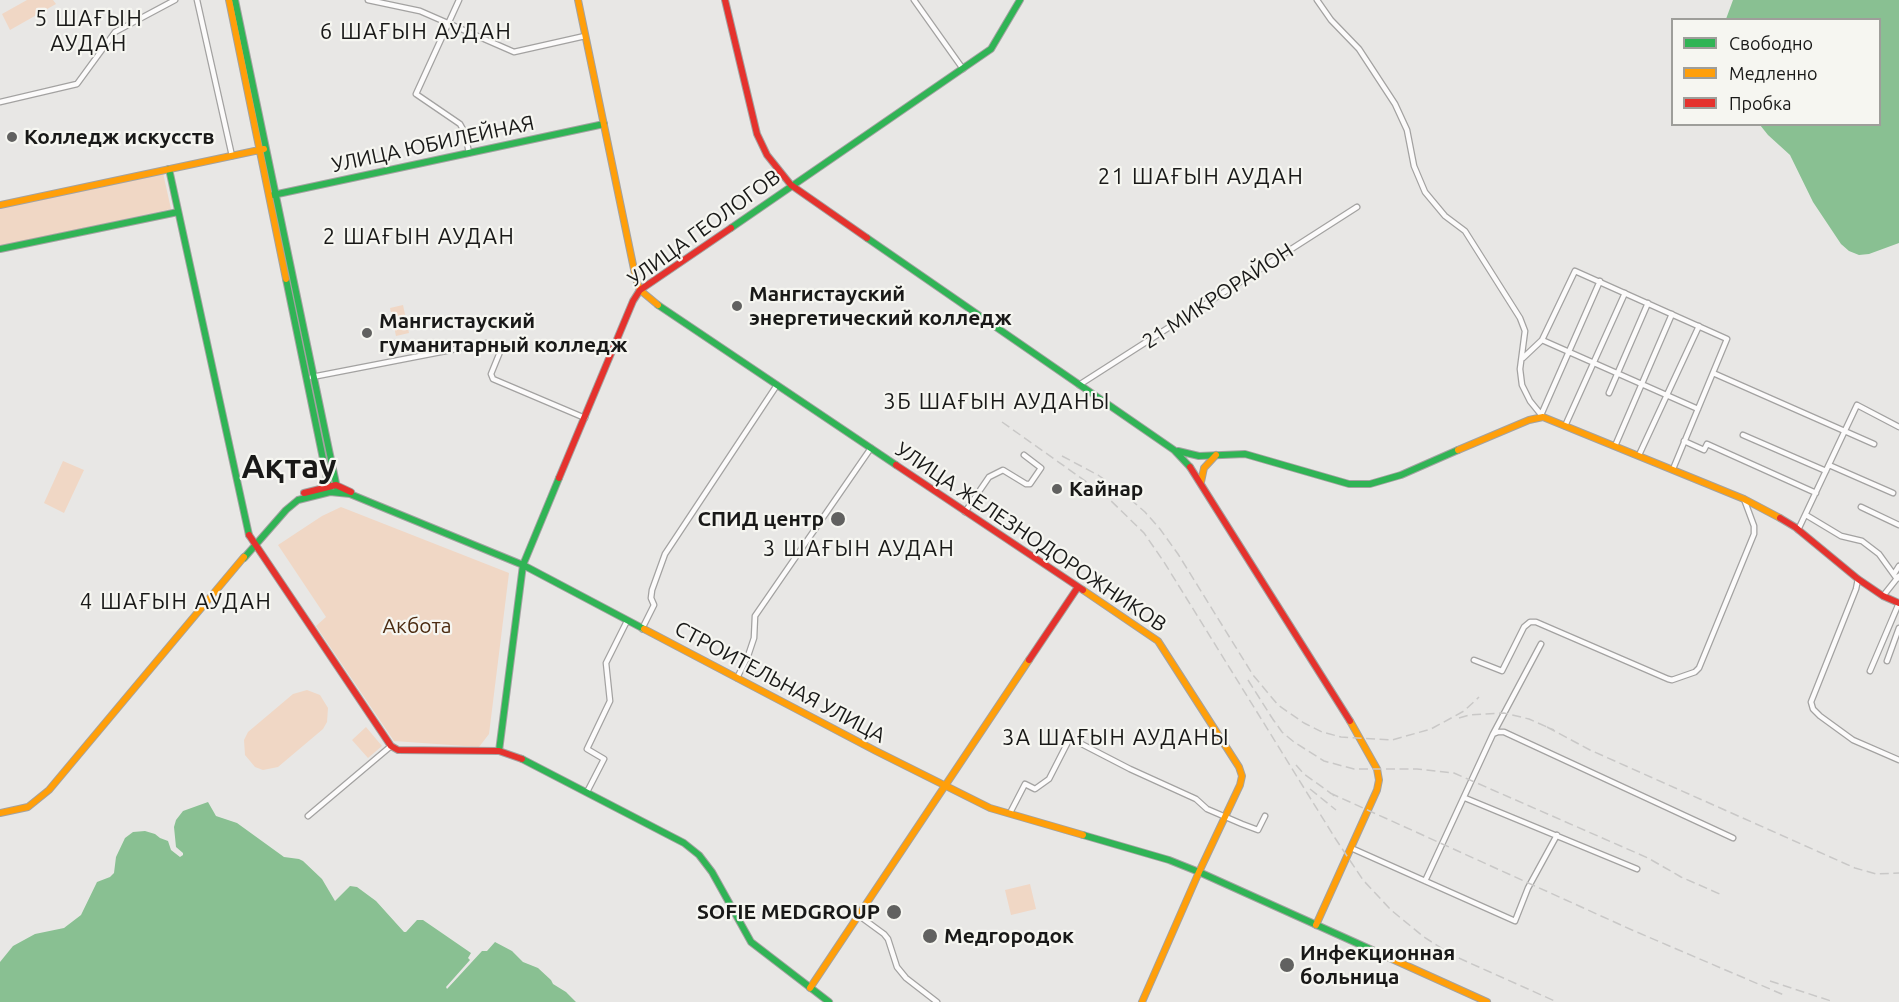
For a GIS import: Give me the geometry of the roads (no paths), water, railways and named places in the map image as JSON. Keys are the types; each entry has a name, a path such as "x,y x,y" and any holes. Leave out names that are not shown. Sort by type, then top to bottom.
{"street":[{"path":"0,102 77,84 115,32 175,0"},
{"path":"197,0 232,156"},
{"path":"229,0 249,83"},
{"path":"3,813 28,807 49,790 254,545 292,504 304,497 333,489 256,119 235,0"},
{"path":"368,0 420,11 514,52 585,36"},
{"path":"459,0 416,94 460,124 465,133 469,153"},
{"path":"578,0 640,290"},
{"path":"725,0 757,134 767,155 791,185 1174,450 1194,471 1375,763 1379,780 1377,790 1316,925"},
{"path":"914,0 963,69"},
{"name":"УЛИЦА ГЕОЛОГОВ","path":"499,751 523,565 624,321 640,290 991,49 1020,0"},
{"path":"1317,0 1331,21 1359,49 1395,104 1407,129 1414,166 1425,192 1445,216 1465,231 1520,318 1525,331 1520,369 1522,385 1542,416 1744,499 1771,513 1798,530 1858,579 1898,606 1870,671"},
{"name":"УЛИЦА ЮБИЛЕЙНАЯ","path":"272,195 604,124"},
{"path":"0,205 263,150"},
{"path":"170,169 248,534 391,746 398,750 499,751 515,755 692,849 712,872 751,942 829,1002"},
{"name":"21 МИКРОРАЙОН","path":"1079,385 1357,207"},
{"path":"0,249 178,212"},
{"path":"1522,358 1542,340 1575,271 1727,339 1672,469"},
{"path":"1174,450 1191,455 1235,453 1256,456 1348,483 1370,484 1401,475 1542,416 1600,281"},
{"name":"УЛИЦА ЖЕЛЕЗНОДОРОЖНИКОВ","path":"640,290 965,513 1158,641 1165,649 1239,767 1242,776 1226,817 1199,872 1142,1002"},
{"path":"1565,426 1625,293"},
{"path":"1610,393 1648,303"},
{"path":"1615,446 1672,314"},
{"path":"1639,455 1699,326"},
{"path":"1542,340 1698,409"},
{"path":"310,377 487,343 497,347 500,352 491,374 493,379 585,418"},
{"path":"1713,373 1874,444"},
{"path":"642,629 654,605 651,590 665,554 777,385"},
{"path":"1798,530 1857,405 1899,427"},
{"path":"1743,435 1826,471"},
{"path":"1684,441 1704,450 1707,444 1816,493"},
{"path":"737,678 754,638 755,616 871,448"},
{"path":"1201,482 1204,468 1217,454"},
{"path":"965,513 989,477 1003,470 1026,484 1030,484 1041,468 1024,455"},
{"path":"1829,465 1893,493"},
{"name":"СТРОИТЕЛЬНАЯ УЛИЦА","path":"333,489 348,490 356,497 523,565 642,629 990,808 1161,858 1199,872 1487,1002"},
{"path":"1473,660 1502,671 1524,627 1530,622 1536,622 1670,680 1697,670 1754,534 1754,526 1744,499"},
{"path":"1861,507 1899,525"},
{"path":"1806,515 1840,536 1862,541 1879,554 1896,577"},
{"path":"1883,596 1896,577 1899,566"},
{"path":"1858,579 1856,590 1811,702 1820,716 1853,740 1899,760"},
{"path":"810,988 1077,587"},
{"path":"587,792 604,759 587,749 610,701 606,663 627,621"},
{"path":"1887,661 1899,628"},
{"path":"1425,881 1493,734 1541,644"},
{"path":"1493,734 1504,732 1733,838"},
{"path":"1010,813 1025,784 1035,789 1049,779 1070,738 1196,799 1208,809 1258,830 1265,816"},
{"path":"308,816 391,746"},
{"path":"1465,798 1636,869"},
{"path":"1351,848 1515,921 1528,888 1557,835"},
{"path":"858,915 888,939 897,967 906,978 937,1002"}],"railway":[{"path":"1002,422 1105,495 1144,533 1335,838 1363,880 1391,910 1424,937 1452,955 1557,1002"},
{"path":"1062,456 1098,475 1145,512 1178,554 1253,675 1278,705 1304,723 1322,732 1341,737 1392,740 1431,729 1464,711 1479,697"},
{"path":"1248,680 1274,721"},
{"path":"1459,718 1469,715 1504,713 1529,719 1554,730"},
{"path":"1270,715 1282,732 1324,761 1354,769 1417,769 1454,773 1648,858 1681,877 1722,895"},
{"path":"1547,727 1590,750 1855,868 1876,874 1899,873"},
{"path":"1296,765 1304,774 1336,797"},
{"path":"1310,789 1336,810"},
{"path":"1330,793 1632,930 1784,995"},
{"path":"1770,981 1834,1002"}],"place":[{"name":"Колледж искусств","path":"12,137"},
{"name":"Мангистауский энергетический колледж","path":"737,306"},
{"name":"Мангистауский гуманитарный колледж","path":"367,333"},
{"name":"Кайнар","path":"1057,489"},
{"name":"СПИД центр","path":"838,519"},
{"name":"SOFIE MEDGROUP","path":"894,912"},
{"name":"Медгородок","path":"930,936"},
{"name":"Инфекционная больница","path":"1287,965"}],"district":[{"name":"5 ШАҒЫН АУДАН","path":"89,32"},
{"name":"6 ШАҒЫН АУДАН","path":"416,32"},
{"name":"21 ШАҒЫН АУДАН","path":"1201,177"},
{"name":"2 ШАҒЫН АУДАН","path":"419,237"},
{"name":"3Б ШАҒЫН АУДАНЫ","path":"997,402"},
{"name":"Ақтау","path":"289,467"},
{"name":"3 ШАҒЫН АУДАН","path":"859,549"},
{"name":"4 ШАҒЫН АУДАН","path":"176,602"},
{"name":"3А ШАҒЫН АУДАНЫ","path":"1116,738"}],"park label":[{"name":"Акбота","path":"417,626"}]}
